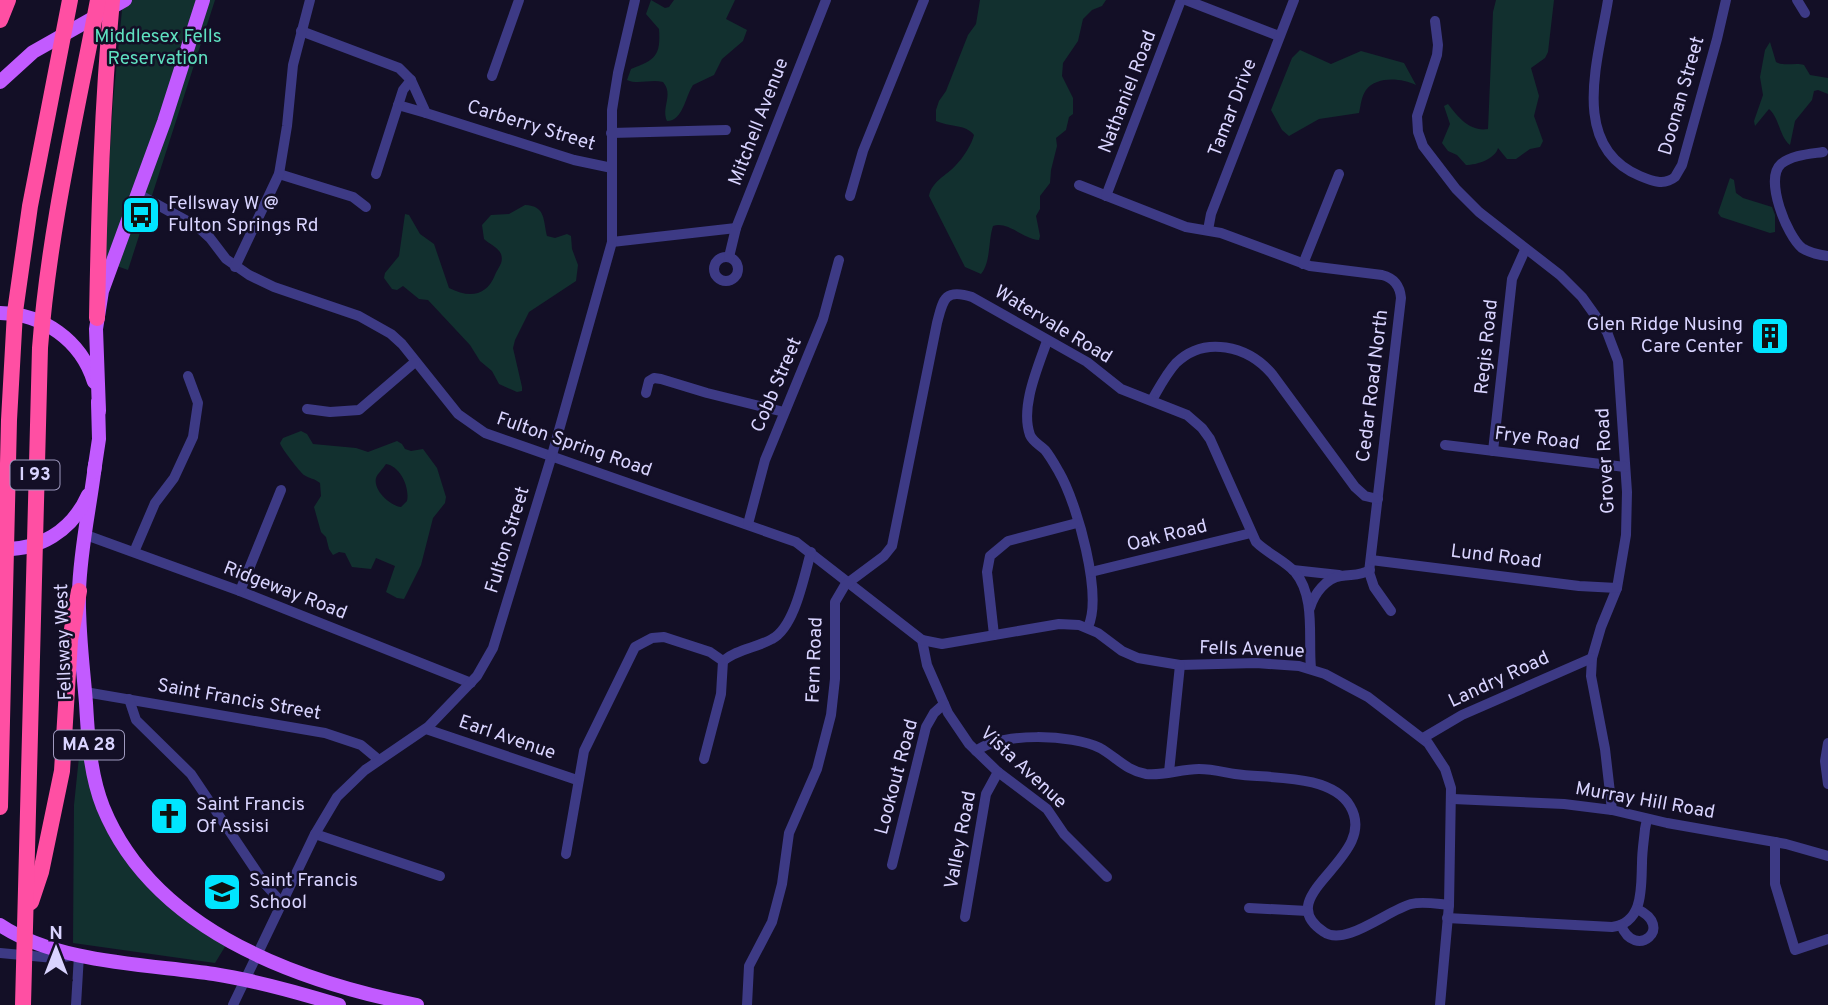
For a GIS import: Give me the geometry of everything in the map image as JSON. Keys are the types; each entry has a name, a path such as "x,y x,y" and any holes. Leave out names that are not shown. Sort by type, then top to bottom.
{"highway":[{"path":"0,20 8,0"},
{"name":"I 93","path":"0,807 9,420 14,324 32,194 70,0"},
{"name":"I 93","path":"23,1005 37,408 43,313 57,207 98,0"},
{"path":"97,318 101,148 112,0"},
{"path":"25,921 41,872 62,771 70,640 79,591"}],"main road":[{"path":"0,82 22,60 125,0"},
{"name":"MA 28","path":"95,466 99,411 97,318 108,272 164,122 203,0"},
{"path":"0,313 21,315 45,323 65,337 77,350 93,378 99,411"},
{"path":"0,549 27,547 51,538 69,523 84,502 95,466"},
{"name":"Fellsway West","path":"95,466 79,591 85,692 94,778 105,811 124,846 150,878 181,907 216,932 256,955 303,975 417,1005"},
{"path":"0,925 36,943 79,955 268,983 339,1005"}],"street":[{"path":"235,267 261,216 278,174 287,126 293,65 310,0"},
{"path":"492,76 519,0"},
{"name":"Fulton Street","path":"233,1005 315,834 342,791 365,770 426,729 486,663 497,636 552,455 611,242 611,133 615,86 635,0"},
{"name":"Mitchell Avenue","path":"729,257 736,228 826,0"},
{"path":"850,196 868,139 924,0"},
{"name":"Nathaniel Road","path":"1106,196 1184,0 1279,36"},
{"name":"Tamar Drive","path":"1208,230 1211,214 1294,0"},
{"name":"Doonan Street","path":"1608,0 1593,100 1596,130 1604,146 1618,163 1633,173 1664,182 1675,177 1682,165 1726,0"},
{"path":"1797,0 1805,13"},
{"name":"Grover Road","path":"1435,21 1438,50 1419,105 1417,127 1423,146 1479,212 1568,282 1593,311 1611,339 1618,361 1625,467 1626,535 1616,588 1592,658 1591,676 1605,749 1612,810"},
{"path":"302,31 399,68 411,80 426,113"},
{"path":"376,174 404,87 411,80"},
{"path":"398,105 426,113"},
{"name":"Carberry Street","path":"426,113 574,160 611,168"},
{"path":"611,133 726,130"},
{"path":"1823,152 1782,163 1773,181 1779,204 1797,242 1806,250 1826,256"},
{"path":"278,174 353,197 366,207"},
{"path":"1303,264 1339,174"},
{"name":"Cedar Road North","path":"1079,186 1186,227 1208,230 1303,264 1384,275 1394,281 1400,291 1395,354 1370,565"},
{"name":"Fulton Spring Road","path":"138,194 198,227 235,267 274,288 337,308 377,325 402,344 458,414 475,428 796,542 850,582"},
{"path":"611,242 736,228"},
{"name":"Regis Road","path":"1493,451 1512,279 1525,250"},
{"name":"Cobb Street","path":"748,524 765,460 823,319 839,260"},
{"name":"Watervale Road","path":"952,294 972,297 1087,362 1121,389 1186,415 1206,434 1251,533 1268,553 1293,570 1341,576"},
{"name":"Fern Road","path":"747,1005 749,966 772,922 782,884 789,833 817,769 828,725 835,679 834,606 841,590 884,556 893,541 937,323 945,298 952,294"},
{"path":"850,582 922,640 942,644 1059,624 1088,627 1093,607 1091,572 1077,523 1060,474 1045,450 1032,438 1029,430 1031,386 1047,341"},
{"path":"1152,400 1173,367 1188,354 1209,347 1222,347 1248,354 1265,365 1355,487 1365,496 1377,499"},
{"path":"307,410 359,410 415,362"},
{"path":"134,551 155,503 174,478 193,437 198,403 188,376"},
{"path":"646,393 649,381 657,378 784,412"},
{"name":"Frye Road","path":"1446,445 1625,467"},
{"path":"240,591 281,490"},
{"path":"994,635 988,572 990,556 1008,541 1077,523"},
{"name":"Oak Road","path":"1091,572 1251,533"},
{"name":"Ridgeway Road","path":"86,535 240,591 471,682"},
{"path":"723,661 733,654 774,639 784,631 811,552"},
{"path":"1370,565 1372,583 1391,611"},
{"name":"Lund Road","path":"1310,608 1322,587 1332,579 1357,575 1370,565 1616,588"},
{"name":"Watervale Road","path":"1293,570 1307,596 1310,608 1308,628 1311,668"},
{"name":"Fells Avenue","path":"1088,627 1130,655 1152,661 1180,665 1256,663 1311,668 1351,687 1423,738 1445,769 1453,799 1440,1005"},
{"path":"566,854 583,751 635,647 652,638 664,637 710,652 723,661"},
{"name":"Vista Avenue","path":"922,640 927,665 944,704 955,724 976,751 998,772 1047,809 1064,834 1107,877"},
{"name":"Landry Road","path":"1423,738 1462,715 1592,658"},
{"path":"704,759 721,694 723,661"},
{"path":"1169,772 1180,665"},
{"name":"Saint Francis Street","path":"85,692 325,733 361,745 379,760"},
{"path":"129,699 136,720 191,774 265,884 282,903"},
{"name":"Lookout Road","path":"892,865 926,727 933,713 944,704"},
{"name":"Earl Avenue","path":"426,729 577,780"},
{"path":"976,751 993,742 1014,739 1079,741 1101,749 1134,771 1147,774 1203,769 1291,778 1324,788 1346,800 1355,816 1356,830 1354,841 1309,900 1308,911 1314,924 1322,931 1338,936 1352,933 1412,904 1448,905"},
{"path":"1828,743 1825,761 1828,784"},
{"name":"Valley Road","path":"965,917 986,794 998,772"},
{"name":"Murray Hill Road","path":"1453,799 1564,804 1612,810 1775,842 1828,856"},
{"path":"1447,918 1612,927 1621,925 1637,909 1641,894 1644,829 1647,819"},
{"path":"315,834 440,876"},
{"path":"1775,842 1775,884 1795,950 1828,939"},
{"path":"1249,908 1308,911"},
{"path":"1621,925 1632,940 1641,942 1649,938 1653,923 1649,916 1637,909"},
{"path":"0,953 54,958 79,955 76,1005"}],"green space":[{"name":"Middlesex Fells Reservation","path":"123,0 215,0 128,270 103,261 113,102"},
{"path":"651,0 665,8 674,0 735,0 726,19 747,30 743,41 722,59 714,75 693,85 680,113 667,121 665,111 668,96 663,82 627,80 631,69 655,56 659,45 659,29 646,14"},
{"path":"980,0 1106,0 1083,19 1078,41 1063,63 1062,76 1073,98 1073,114 1069,117 1066,130 1056,138 1050,183 1040,196 1040,209 1036,216 1039,240 1004,226 993,226 986,264 981,274 965,267 929,196 936,182 961,159 974,135 962,127 936,121 936,110 968,35 976,24"},
{"path":"1496,0 1554,0 1548,52 1545,58 1531,68 1539,96 1534,116 1543,141 1540,147 1530,149 1516,159 1507,159 1498,148 1485,161 1466,165 1442,143 1450,124 1444,106 1448,104 1470,126 1488,129 1493,12"},
{"path":"1770,42 1776,62 1804,65 1810,75 1828,78 1828,94 1814,91 1812,100 1795,121 1790,145 1769,109 1755,126 1754,121 1763,95 1760,77 1765,50"},
{"path":"1300,50 1331,64 1361,51 1404,63 1416,85 1396,80 1376,82 1364,93 1359,113 1319,119 1289,136 1282,130 1271,110 1292,58"},
{"path":"1730,178 1734,180 1736,193 1743,198 1772,207 1775,232 1770,233 1721,217 1718,213"},
{"path":"525,205 540,211 547,236 571,236 578,265 576,281 529,312 515,340 513,348 522,387 522,391 517,392 499,384 492,371 480,361 470,345 428,300 419,299 403,286 397,290 392,289 384,278 399,256 405,214 409,215 420,234 434,244 449,288 470,294 482,291 491,282 502,260 496,247 484,239 482,225 491,215 509,214"},
{"path":"301,431 307,434 313,444 356,448 368,452 397,441 411,451 423,449 437,468 446,497 445,503 433,518 421,565 404,599 386,592 395,566 376,558 371,569 352,567 345,553 333,555 326,537 321,532 314,507 321,496 320,483 304,475 295,465 281,446 283,438","holes":["386,464 400,473 407,490 407,501 401,507 392,504 377,488 377,476"]},
{"path":"82,728 93,792 105,828 115,844 143,875 226,945 215,963 73,943 74,805"}],"place":[{"name":"Fellsway W @ Fulton Springs Rd","path":"141,215"},
{"name":"Glen Ridge Nusing Care Center","path":"1770,336"},
{"name":"Saint Francis Of Assisi","path":"169,816"},
{"name":"Saint Francis School","path":"222,892"}]}
